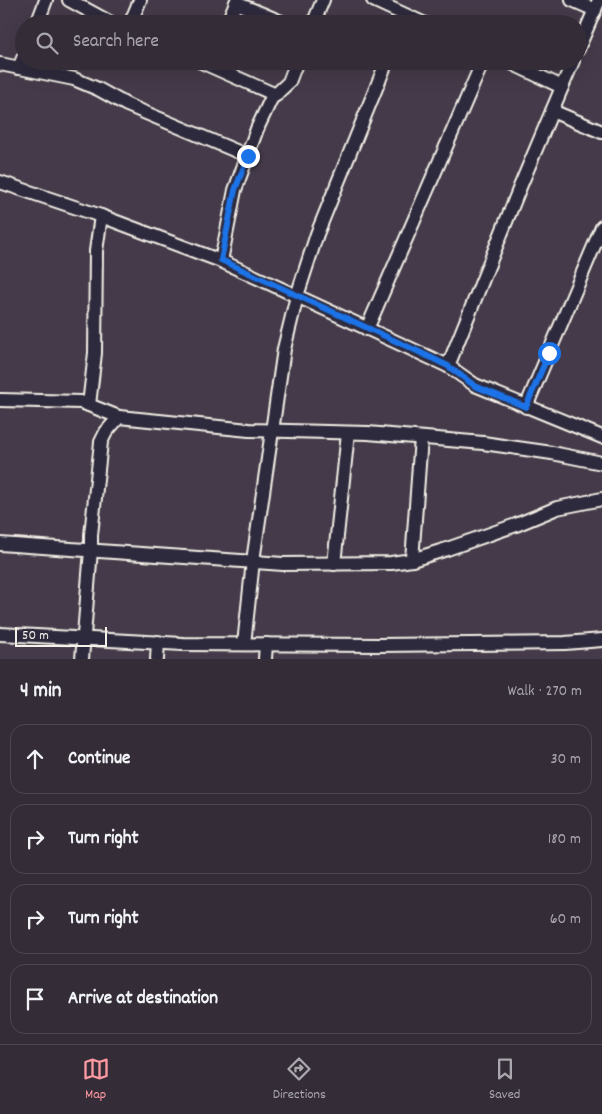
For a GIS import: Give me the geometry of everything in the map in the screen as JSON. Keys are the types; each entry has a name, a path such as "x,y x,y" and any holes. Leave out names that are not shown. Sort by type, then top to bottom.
{"street":[{"path":"40,15 46,0"},
{"path":"69,0 96,15"},
{"path":"134,15 140,0"},
{"path":"317,15 323,0"},
{"path":"373,0 397,15"},
{"path":"572,0 597,5 587,28"},
{"path":"231,15 236,2 266,15"},
{"path":"0,64 15,63"},
{"path":"46,70 98,89 127,105 248,156"},
{"path":"222,70 276,94"},
{"path":"221,260 235,190 271,99 289,82 294,70"},
{"path":"244,644 253,561 284,349 297,296 317,234 383,70"},
{"path":"367,329 479,70"},
{"path":"526,70 562,87"},
{"path":"448,366 569,70"},
{"path":"552,111 602,132"},
{"path":"0,182 101,216 221,260 448,366 475,386 602,437"},
{"path":"89,405 95,354 96,251 101,216"},
{"path":"526,407 602,228"},
{"path":"0,400 81,402 119,417 249,430 348,433 482,443 602,463"},
{"path":"82,659 91,550 90,535 101,442 106,432 119,417"},
{"path":"334,564 348,433"},
{"path":"412,560 421,438"},
{"path":"0,544 284,564 391,563 412,560 516,525 557,508 602,499"},
{"path":"0,634 84,639 244,644 565,643 602,640"},
{"path":"157,659 158,642"},
{"path":"265,659 266,644"}],"route":[{"path":"248,156 235,190 233,208 221,260 448,366 475,386 526,407 549,353"}]}
